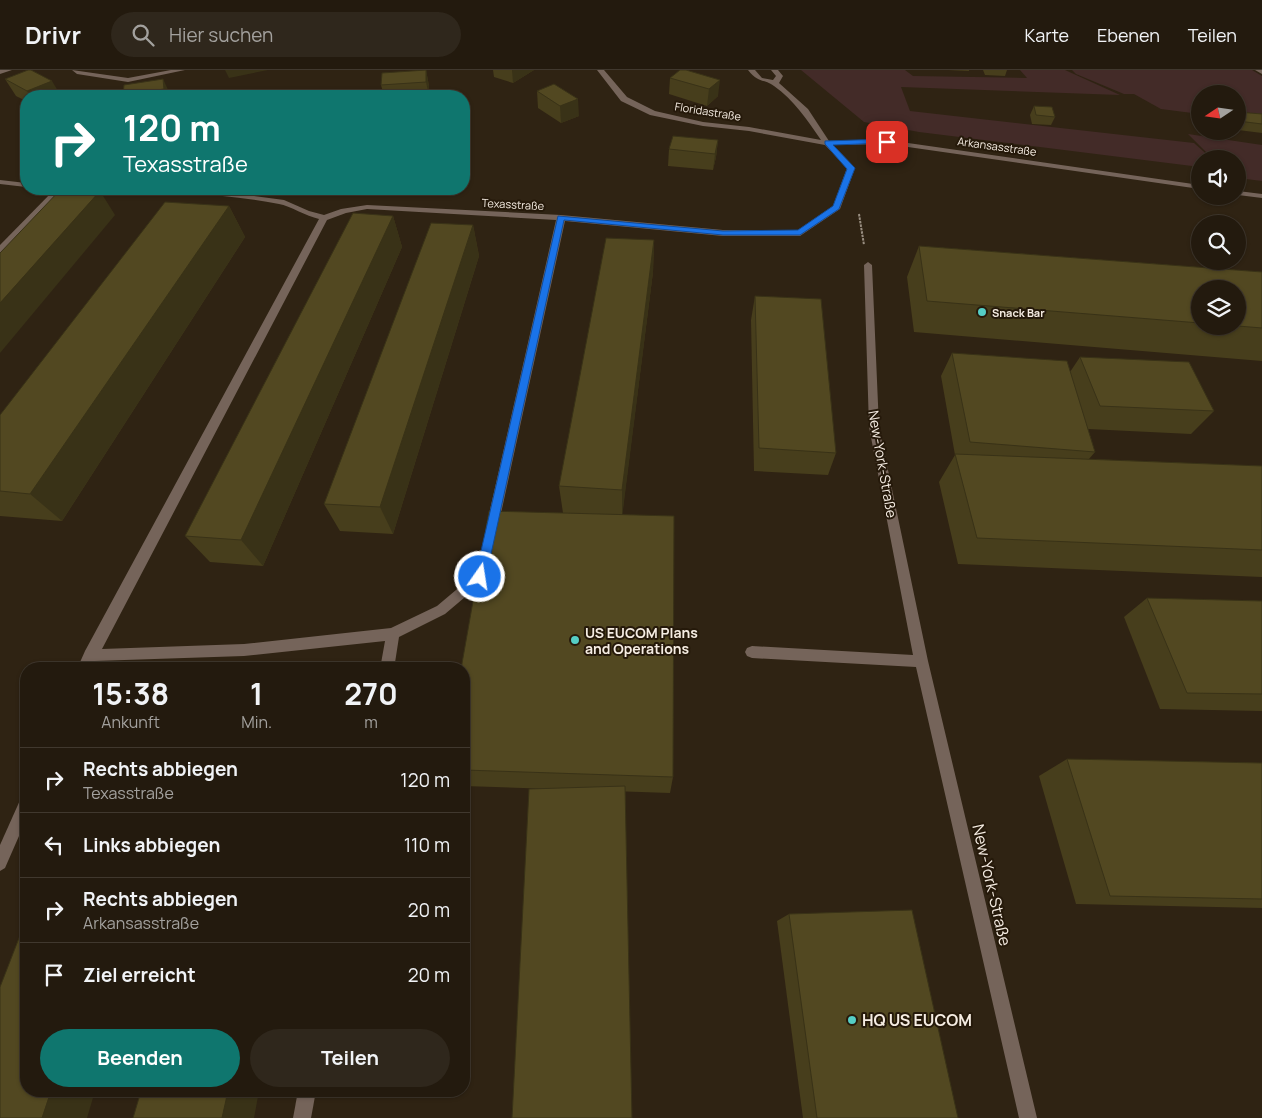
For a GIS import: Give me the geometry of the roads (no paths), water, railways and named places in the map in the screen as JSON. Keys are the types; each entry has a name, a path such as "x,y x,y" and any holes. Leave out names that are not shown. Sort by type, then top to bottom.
{"street":[{"path":"0,72 10,70"},
{"path":"75,70 77,72 128,80 182,70"},
{"name":"Floridastraße","path":"600,70 624,98 653,113 703,124 749,129 827,143"},
{"path":"751,70 760,79 775,83 805,111 827,143"},
{"path":"774,70 780,76 775,83"},
{"path":"1258,70 1262,72"},
{"name":"Arkansasstraße","path":"827,143 887,142 1191,186"},
{"name":"Texasstraße","path":"324,218 344,211 367,208 561,218 723,233 800,233 837,207 851,168 827,143"},
{"path":"0,182 20,184"},
{"path":"1246,194 1262,196"},
{"path":"0,250 53,195"},
{"path":"87,662 324,218 306,213 284,202 231,195"},
{"path":"489,538 561,218"},
{"name":"New-York-Straße","path":"868,266 874,427 921,661 1028,1118"},
{"path":"90,655 244,650 393,634 448,605 480,577 485,558"},
{"path":"388,662 393,634"},
{"path":"752,652 921,661"},
{"path":"0,863 20,816"},
{"path":"302,1118 306,1097"}],"place":[{"name":"Snack Bar","path":"982,312"},
{"name":"US EUCOM Plans and Operations","path":"575,640"},
{"name":"HQ US EUCOM","path":"852,1020"}]}
